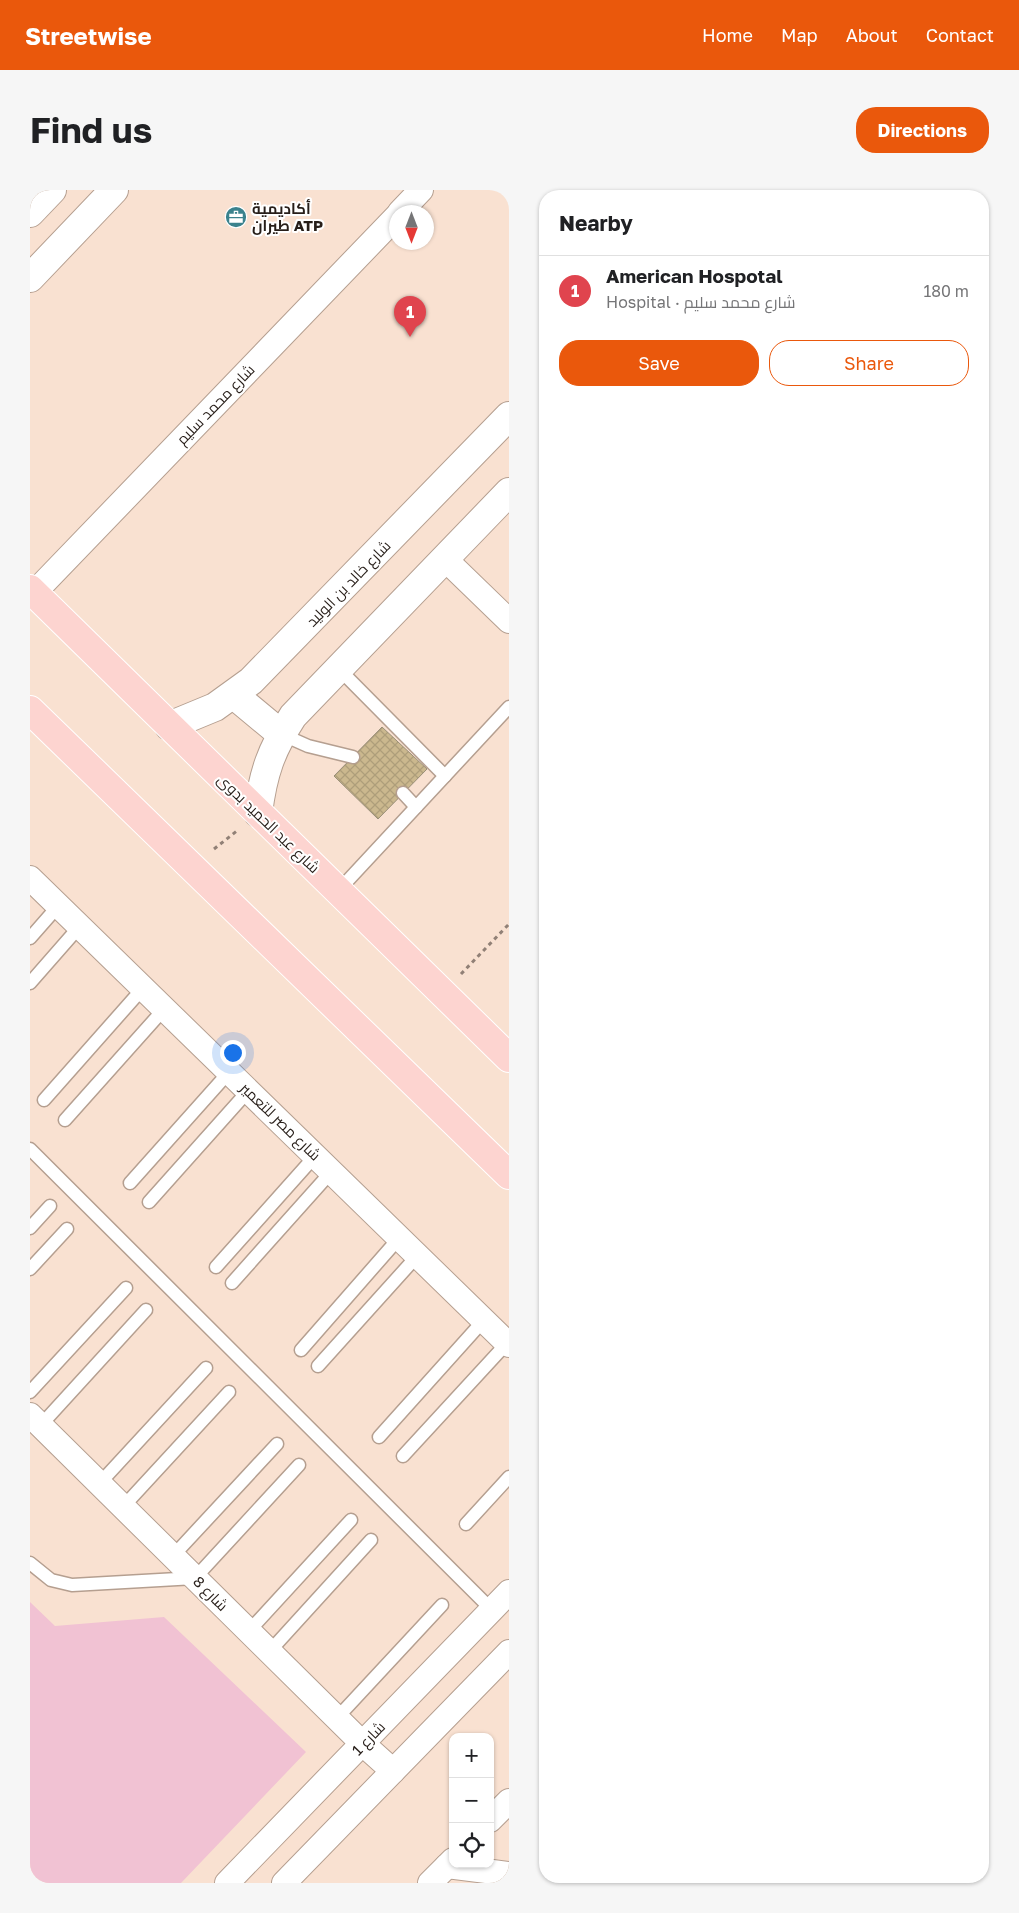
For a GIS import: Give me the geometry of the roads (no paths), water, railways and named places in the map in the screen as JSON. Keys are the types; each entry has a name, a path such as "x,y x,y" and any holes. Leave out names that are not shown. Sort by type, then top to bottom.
{"main road":[{"name":"شارع عبد الحميد بدوى","path":"32,591 509,1058"},
{"path":"30,710 509,1175"}],"street":[{"path":"30,213 52,190"},
{"path":"30,278 114,190"},
{"path":"407,205 422,190"},
{"name":"شارع محمد سليم","path":"32,591 389,223"},
{"name":"شارع خالد بن الوليد","path":"169,726 208,710 234,695 251,681 509,416"},
{"path":"258,813 262,782 270,757 281,734 294,716 509,492"},
{"path":"445,559 509,621"},
{"path":"234,695 281,734"},
{"name":"شارع مصر للتعمير","path":"30,878 418,1254 508,1344"},
{"name":"شارع 8","path":"35,1420 363,1744 393,1771"},
{"name":"شارع 1","path":"227,1883 509,1592"},
{"path":"284,1883 509,1652"},
{"path":"494,1816 509,1800"},
{"path":"430,1883 449,1864"},
{"path":"477,1868 509,1874"}],"lane":[{"path":"339,669 445,776"},
{"path":"339,890 509,707"},
{"path":"281,734 308,746 353,757"},
{"path":"403,793 416,807"},
{"path":"30,938 59,906"},
{"path":"30,983 80,926"},
{"path":"44,1100 144,987"},
{"path":"65,1120 165,1008"},
{"path":"130,1183 230,1071"},
{"path":"149,1202 249,1090"},
{"path":"30,1149 492,1610"},
{"path":"216,1268 324,1163"},
{"path":"232,1283 324,1163"},
{"path":"30,1228 50,1206"},
{"path":"30,1269 67,1229"},
{"path":"301,1350 400,1237"},
{"path":"318,1366 418,1254"},
{"path":"30,1392 126,1288"},
{"path":"35,1420 146,1310"},
{"path":"380,1437 484,1320"},
{"path":"403,1456 508,1344"},
{"path":"100,1483 206,1368"},
{"path":"123,1506 229,1392"},
{"path":"173,1556 277,1444"},
{"path":"30,1563 51,1580 72,1585 195,1578 299,1465"},
{"path":"466,1524 509,1477"},
{"path":"249,1631 351,1520"},
{"path":"270,1651 371,1540"},
{"path":"337,1718 442,1604"}],"place":[{"name":"أكاديمية طيران ATP","path":"236,217"},
{"name":"American Hospotal","path":"410,337"}]}
